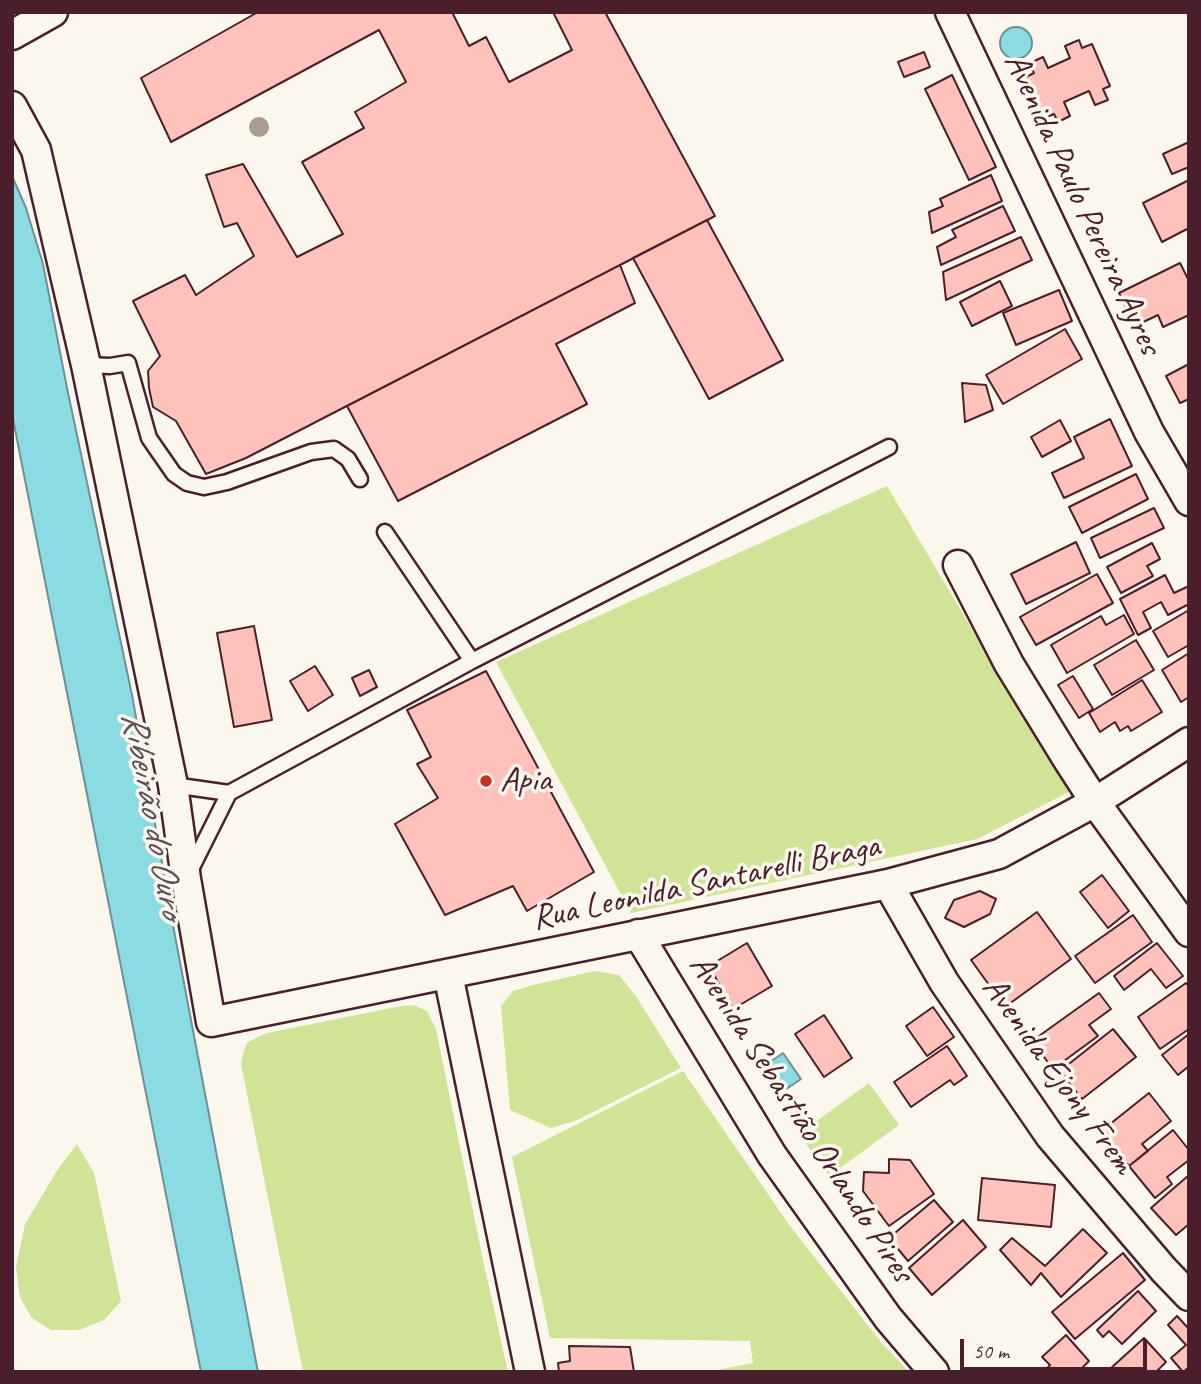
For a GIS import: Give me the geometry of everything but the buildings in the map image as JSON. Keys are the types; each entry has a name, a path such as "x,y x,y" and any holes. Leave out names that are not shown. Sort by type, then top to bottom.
{"street":[{"path":"12,35 53,12"},
{"name":"Avenida Paulo Pereira Ayres","path":"950,12 1149,432 1189,501"},
{"path":"12,106 36,150 86,365 173,785 186,879"},
{"path":"958,565 1009,664 1095,802 1189,932"},
{"name":"Rua Leonilda Santarelli Braga","path":"186,879 211,1023 888,884 999,854 1095,802 1189,742"},
{"name":"Avenida Ejony Frem","path":"888,884 944,982 1050,1136 1189,1296"},
{"name":"Avenida Sebastião Orlando Pires","path":"638,934 772,1155 888,1318 934,1372"},
{"path":"448,974 530,1372"}],"lane":[{"path":"86,365 110,366 128,363 149,438 174,474 187,483 204,487 227,482 311,452 334,449 348,459 360,479"},
{"path":"186,879 229,793 472,661 889,447"},
{"path":"385,532 472,661"},
{"path":"173,785 229,793"}],"green space":[{"path":"887,486 1069,792 977,839 631,913 496,662"},
{"path":"595,971 619,975 635,995 681,1068 575,1121 551,1128 510,1110 501,1006 513,991"},
{"path":"414,1005 427,1011 436,1029 508,1372 303,1372 241,1064 244,1050 248,1042 267,1033"},
{"path":"683,1071 790,1226 881,1342 909,1372 707,1372 753,1363 750,1341 550,1338 512,1157"},
{"path":"869,1083 899,1125 829,1176 799,1134"},
{"path":"77,1144 94,1173 121,1301 104,1320 79,1330 51,1330 32,1318 20,1298 16,1267 25,1224 58,1169"}],"water":[{"path":"1016,27 1027,32 1032,43 1027,54 1016,59 1005,54 1000,43 1005,32"},
{"name":"Ribeirão do Ouro","path":"12,176 26,208 43,264 132,695 258,1372 201,1372 12,414"},
{"path":"783,1053 801,1079 785,1090 767,1064"}],"place":[{"name":"Apia","path":"486,781"}]}
